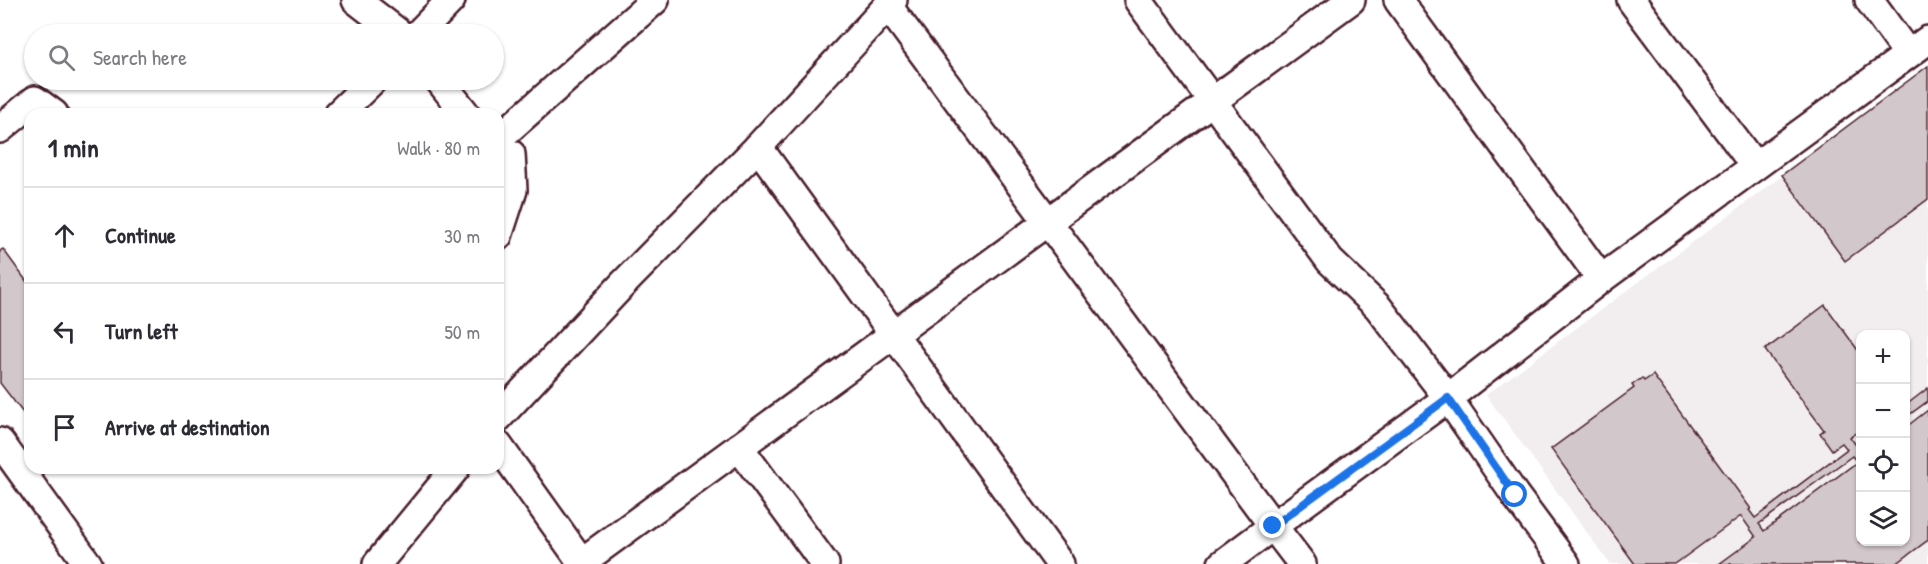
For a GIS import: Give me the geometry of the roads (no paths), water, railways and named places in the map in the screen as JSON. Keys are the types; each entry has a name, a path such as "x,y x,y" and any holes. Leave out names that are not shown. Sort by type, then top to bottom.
{"street":[{"path":"356,0 387,24"},
{"path":"428,24 451,0"},
{"path":"504,134 655,0"},
{"path":"1138,0 1330,261 1378,307 1448,398 1566,564"},
{"path":"504,453 581,563 1351,0"},
{"path":"1398,0 1601,279"},
{"path":"1631,0 1754,165"},
{"path":"1222,564 1448,398 1601,279 1754,165 1918,47 1869,0"},
{"path":"504,412 624,283 758,147 890,3 1302,564"},
{"path":"344,108 363,90"},
{"path":"447,90 461,108"},
{"path":"25,108 34,100 45,108"},
{"path":"0,129 24,109"},
{"path":"758,147 1060,564"},
{"path":"504,151 511,154 513,190 504,218"},
{"path":"0,442 88,564"},
{"path":"739,447 825,564"},
{"path":"377,564 451,474"}]}
